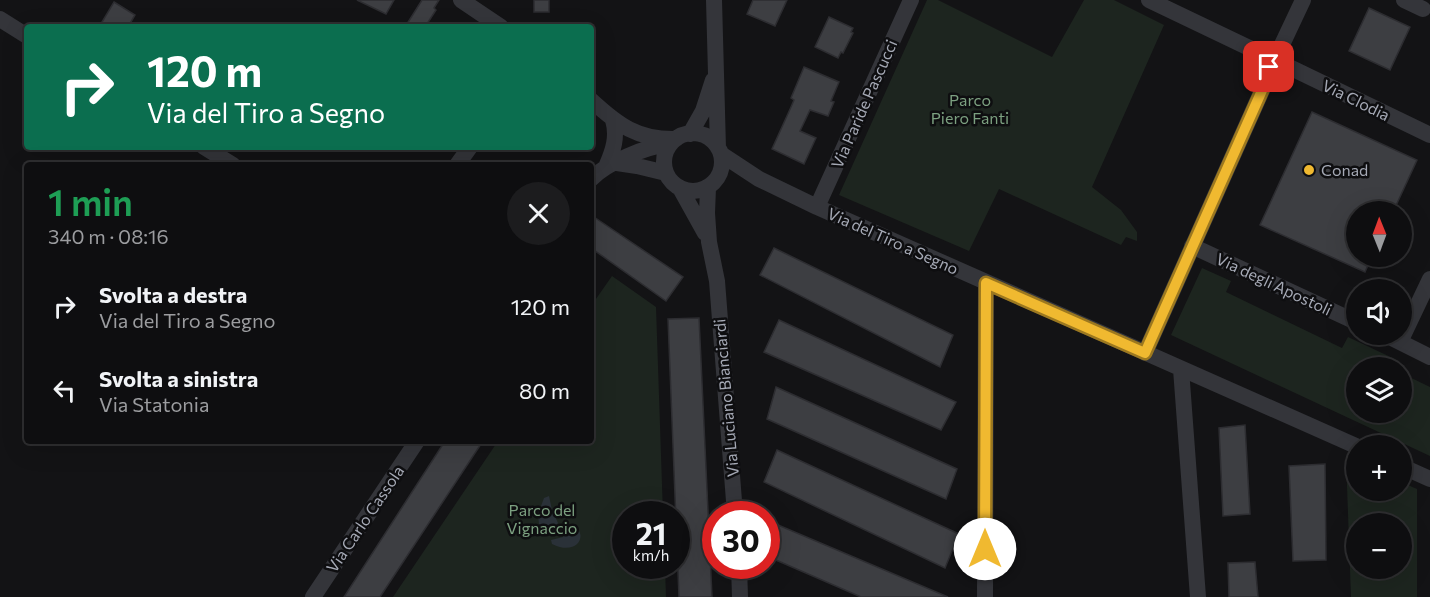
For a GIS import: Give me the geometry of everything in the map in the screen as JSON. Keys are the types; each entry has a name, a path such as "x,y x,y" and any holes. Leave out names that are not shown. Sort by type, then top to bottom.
{"street":[{"path":"461,0 497,24"},
{"path":"709,242 706,213 711,184 722,163 719,151 714,0"},
{"name":"Via Paride Pascucci","path":"817,207 911,0"},
{"name":"Via Clodia","path":"1149,0 1430,135"},
{"path":"1145,353 1303,0"},
{"path":"1404,0 1423,9"},
{"path":"0,19 24,34"},
{"path":"709,242 702,225 680,188 669,179 664,158 703,111 717,68"},
{"path":"594,103 613,120 648,137 679,139 706,137 719,151"},
{"path":"611,165 615,137 613,120"},
{"path":"594,177 611,165 654,146 679,139"},
{"path":"209,150 228,162"},
{"name":"Via del Tiro a Segno","path":"719,151 759,179 817,207 1346,442"},
{"path":"611,165 637,165 666,173"},
{"name":"Via del Tiro a Segno","path":"711,184 743,177 759,179"},
{"path":"680,188 699,191 711,184"},
{"name":"Via Luciano Bianciardi","path":"709,242 717,281 734,501"},
{"name":"Via degli Apostoli","path":"1192,246 1346,317"},
{"path":"1412,317 1430,279"},
{"path":"985,597 986,283"},
{"path":"1406,345 1430,357"},
{"path":"1181,369 1198,597"},
{"name":"Via Carlo Cassola","path":"313,597 415,444"},
{"path":"1412,471 1430,479"},
{"path":"740,579 740,597"}],"green space":[{"name":"Parco Piero Fanti","path":"927,0 938,0 1052,57 1084,0 1114,0 1164,25 1092,187 1121,210 1137,232 1137,241 1126,237 1121,245 999,189 969,251 839,195"},
{"path":"1202,268 1231,281 1226,292 1342,348 1346,341 1346,345 1365,345 1390,357 1346,357 1346,417 1171,335"},
{"name":"Parco del Vignaccio","path":"612,276 656,307 663,501 612,501 612,579 665,579 666,597 393,597 496,444 594,444 594,302"},
{"path":"1412,378 1430,387 1430,456 1412,448 1412,435 1385,435 1359,423 1412,423"},
{"path":"1412,487 1417,489 1417,597 1351,597 1350,579 1412,579 1412,513 1348,513 1348,501 1412,501"}],"shaded area":[{"path":"549,496 558,523 546,529 539,524 538,514 544,498"},
{"path":"570,524 580,532 579,541 569,548 552,544 551,540 563,537"}],"building":[{"path":"357,0 394,0 386,14"},
{"path":"422,0 439,0 434,8 436,10 427,24 407,24"},
{"path":"534,0 549,0 549,12 534,12"},
{"path":"753,0 787,0 775,26 747,14"},
{"path":"114,2 135,15 130,24 101,24"},
{"path":"1369,8 1410,27 1390,70 1349,51"},
{"path":"829,17 853,28 851,32 853,33 843,53 841,52 838,58 815,47"},
{"path":"804,67 839,82 828,116 810,110 800,131 816,138 804,164 772,149 794,100 791,98"},
{"path":"1312,112 1417,160 1398,201 1346,201 1346,263 1260,225"},
{"path":"594,217 683,277 666,301 594,250"},
{"path":"774,248 953,335 940,367 760,275"},
{"path":"1354,267 1367,267 1365,272"},
{"path":"699,318 708,501 702,501 702,579 711,579 712,597 679,597 678,579 690,579 690,501 675,501 668,319"},
{"path":"779,320 956,402 941,430 764,352"},
{"path":"776,387 957,469 946,499 767,419"},
{"path":"1245,425 1250,514 1223,516 1219,428"},
{"path":"443,444 481,444 380,597 344,597"},
{"path":"777,450 959,534 945,568 764,482"},
{"path":"1325,464 1326,560 1293,561 1289,466"},
{"path":"780,526 948,597 861,597 780,562"},
{"path":"1255,562 1258,597 1229,597 1228,563"}],"place":[{"name":"Conad","path":"1309,170"}],"route":[{"path":"985,549 986,283 1145,353 1272,68 1269,67"}]}
